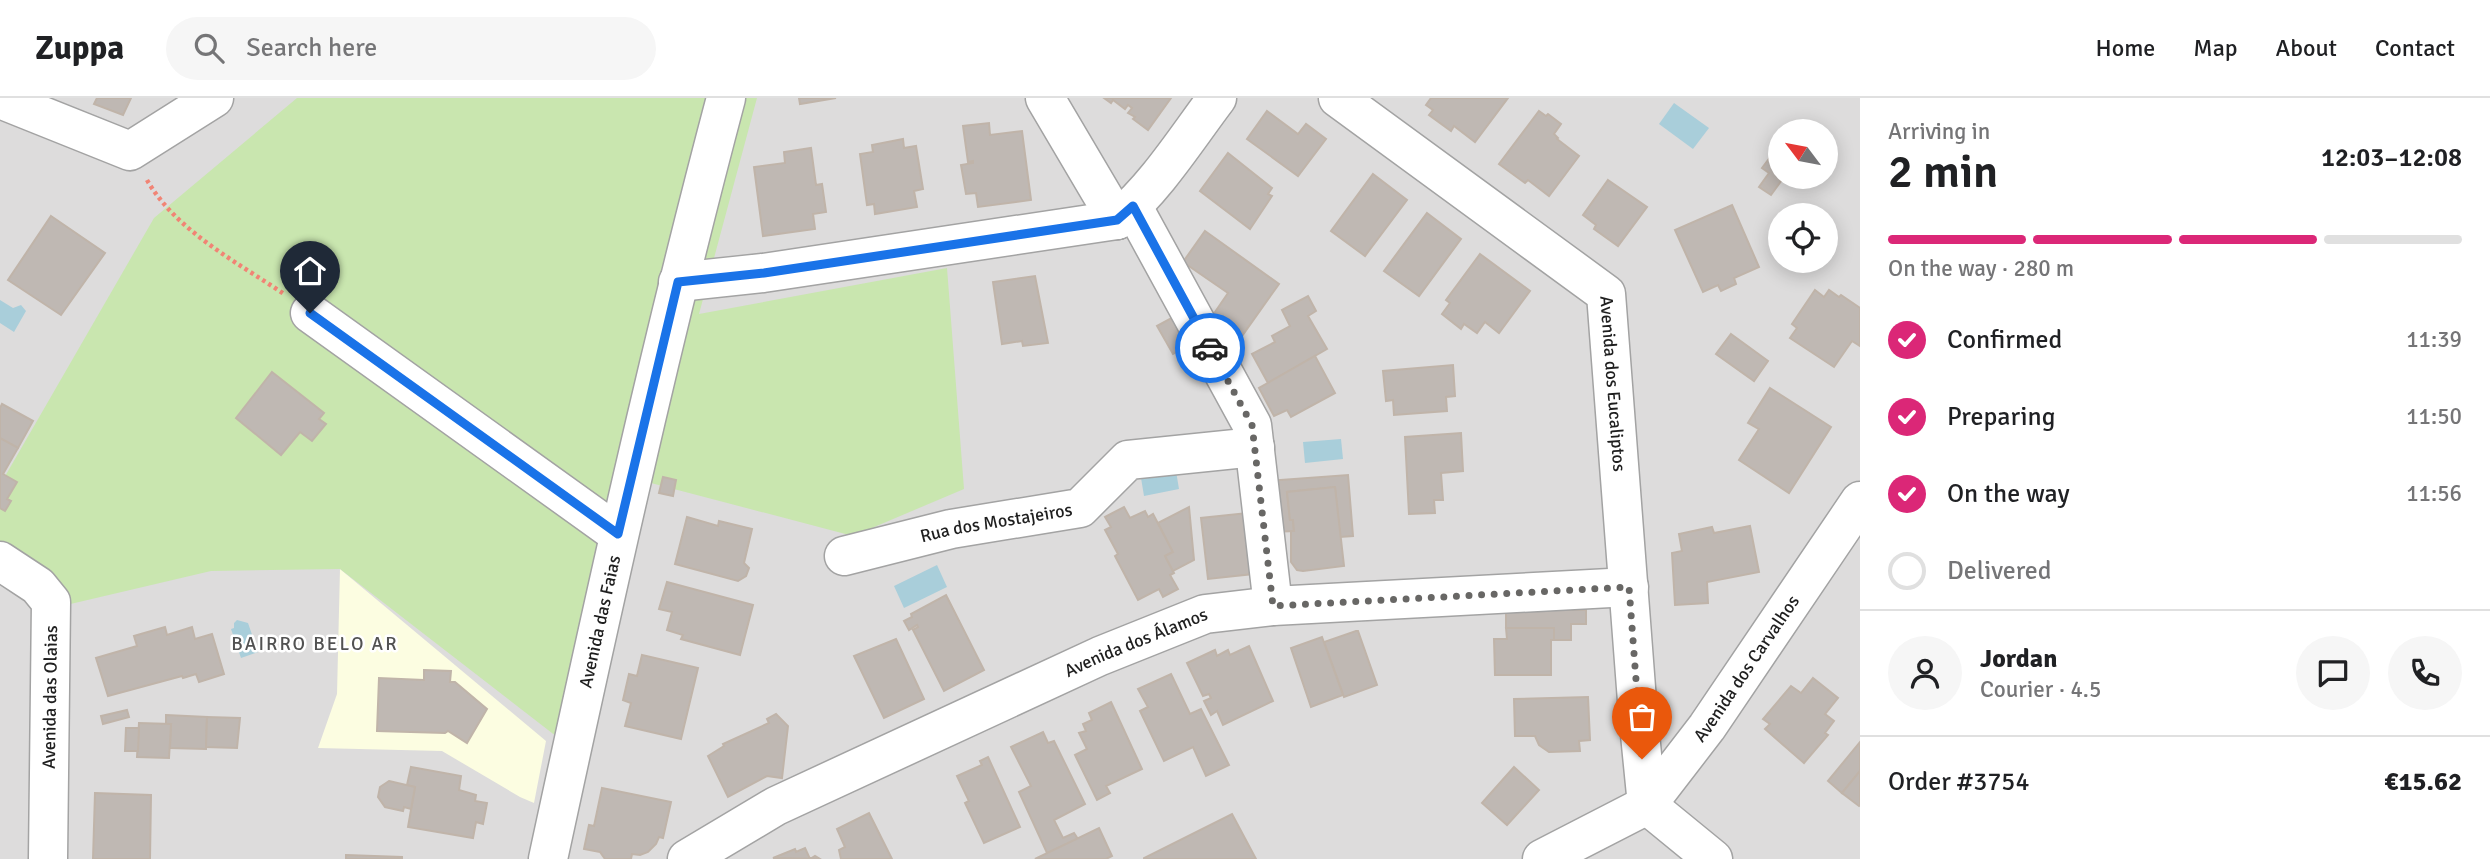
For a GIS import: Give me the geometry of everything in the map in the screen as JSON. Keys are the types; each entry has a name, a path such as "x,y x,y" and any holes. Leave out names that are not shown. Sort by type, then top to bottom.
{"street":[{"path":"0,99 130,151 214,98"},
{"name":"Avenida das Faias","path":"548,859 618,534 678,282 726,98"},
{"path":"1045,98 1125,213 1252,425 1273,606"},
{"path":"678,282 764,273 1125,213 1217,98"},
{"name":"Avenida dos Eucaliptos","path":"1338,98 1606,294 1647,804"},
{"path":"310,313 618,534"},
{"name":"Rua dos Mostajeiros","path":"844,556 951,528 1080,508 1128,460 1255,447"},
{"name":"Avenida dos Carvalhos","path":"1542,859 1647,804 1707,727 1860,501"},
{"name":"Avenida das Olaias","path":"0,561 38,586 51,601 48,859"},
{"name":"Avenida dos Álamos","path":"687,859 776,806 1100,656 1205,614 1273,606 1629,587"},
{"path":"1647,804 1713,859"}],"path":[{"path":"130,151 154,192 188,228 310,313"}],"shaded area":[{"path":"0,98 1860,98 1860,859 0,859"},
{"path":"340,569 546,741 534,803 442,751 318,748 337,694"}],"green space":[{"path":"297,98 757,98 699,314 947,268 964,489 853,536 651,483 561,740 340,569 211,571 45,610 0,547 0,485 154,218"}],"water":[{"path":"1674,103 1709,128 1693,149 1659,124"},
{"path":"0,300 13,308 21,305 26,311 14,332 0,323"},
{"path":"1341,439 1343,459 1305,463 1303,442"},
{"path":"1176,471 1179,489 1144,496 1141,478"},
{"path":"937,565 947,587 904,608 894,586"},
{"path":"237,620 248,623 258,652 241,658 231,629"}],"building":[{"path":"97,98 131,98 123,115 94,104"},
{"path":"799,98 836,98 800,104"},
{"path":"1104,98 1171,98 1148,130 1128,113 1132,108 1128,105 1125,109 1113,100 1111,103"},
{"path":"1431,98 1508,98 1475,142 1454,126 1451,131 1429,115 1433,110 1426,105"},
{"path":"1267,111 1298,134 1306,124 1326,139 1298,176 1247,139"},
{"path":"1539,111 1561,124 1554,134 1579,156 1549,196 1528,180 1525,183 1499,164"},
{"path":"989,123 990,135 1022,131 1031,200 978,207 976,193 966,194 961,165 973,161 968,162 963,126"},
{"path":"903,139 904,148 916,146 923,189 914,191 917,207 875,214 874,204 867,205 860,154 873,152 872,145"},
{"path":"811,148 816,185 822,184 826,212 813,214 815,229 763,236 754,167 785,163 784,152"},
{"path":"1228,153 1272,188 1268,194 1272,196 1250,229 1200,191"},
{"path":"1768,160 1768,172 1762,168"},
{"path":"1373,174 1407,200 1365,256 1331,231"},
{"path":"1768,174 1768,189 1775,189 1771,195 1759,187"},
{"path":"1608,180 1647,207 1618,246 1594,229 1596,225 1583,215"},
{"path":"1732,205 1759,267 1734,278 1736,284 1721,291 1718,285 1703,292 1675,230"},
{"path":"1427,213 1461,239 1419,296 1384,271"},
{"path":"51,216 105,253 61,315 8,280"},
{"path":"1205,231 1279,284 1242,336 1213,315 1228,293 1183,262"},
{"path":"1480,254 1530,291 1499,333 1485,322 1477,333 1464,324 1461,329 1442,314 1450,303 1446,300"},
{"path":"1035,276 1048,343 1023,346 1022,341 1002,344 993,282"},
{"path":"1815,290 1824,297 1829,290 1860,308 1860,346 1852,341 1834,367 1790,338 1797,328 1792,324"},
{"path":"1308,296 1316,311 1308,316 1327,349 1268,383 1252,354 1275,342 1272,336 1290,326 1282,310"},
{"path":"1177,315 1193,343 1173,354 1157,326"},
{"path":"1731,334 1768,361 1754,381 1716,354"},
{"path":"1315,356 1335,393 1291,417 1287,410 1274,416 1259,388"},
{"path":"1453,365 1455,396 1446,397 1447,411 1394,415 1393,400 1386,401 1383,371"},
{"path":"272,372 324,413 319,419 326,424 312,441 300,432 281,455 236,418"},
{"path":"1770,388 1831,427 1789,493 1739,460 1759,429 1748,423"},
{"path":"2,404 33,421 18,448 0,438"},
{"path":"1461,433 1463,471 1441,473 1443,500 1434,500 1435,513 1409,514 1405,437"},
{"path":"0,438 18,448 3,474 17,482 7,499 11,501 5,511 0,508"},
{"path":"1348,475 1353,536 1340,537 1335,487 1287,492 1294,531 1273,532 1268,481"},
{"path":"663,477 676,480 673,496 659,493"},
{"path":"1335,487 1344,566 1297,570 1291,562 1291,531 1294,531 1287,492"},
{"path":"1124,507 1130,518 1145,511 1148,517 1153,514 1173,552 1165,556 1174,573 1170,575 1178,589 1163,597 1159,589 1138,600 1105,530 1111,527 1105,517"},
{"path":"1189,507 1194,560 1173,571 1165,556 1173,552 1158,523"},
{"path":"1247,513 1253,574 1208,579 1201,518"},
{"path":"687,517 718,526 719,521 752,529 744,563 749,568 746,576 738,581 675,564"},
{"path":"1750,526 1759,572 1707,582 1708,603 1675,605 1672,553 1682,551 1679,534 1712,527 1714,533"},
{"path":"667,582 753,605 740,655 681,639 683,635 667,630 672,612 659,609"},
{"path":"946,595 984,670 944,691 913,630 917,625 909,630 904,621 912,617 911,614"},
{"path":"1506,610 1586,610 1586,624 1571,624 1571,640 1554,640 1554,628 1506,628"},
{"path":"165,627 167,635 192,627 195,639 212,634 224,674 199,682 196,674 183,678 182,676 108,696 96,658 137,646 134,636"},
{"path":"1506,628 1554,628 1554,640 1551,640 1551,675 1495,675 1494,639 1507,639"},
{"path":"1356,631 1377,685 1344,697 1324,642"},
{"path":"1322,637 1343,695 1311,707 1291,648"},
{"path":"896,639 924,699 884,718 854,656"},
{"path":"1249,646 1273,701 1223,725 1217,711 1211,715 1204,701 1211,698 1209,694 1203,696 1187,663 1215,650 1217,656 1228,650 1230,655"},
{"path":"642,655 698,668 681,739 625,726 631,703 623,700 629,674 637,676"},
{"path":"424,670 451,671 450,682 455,682 487,709 467,743 448,731 377,731 379,678 424,680"},
{"path":"1171,674 1190,714 1201,709 1229,765 1206,776 1193,747 1164,761 1140,711 1148,707 1138,689"},
{"path":"1813,678 1838,698 1825,714 1834,721 1825,733 1828,735 1804,763 1765,729 1770,724 1763,719 1791,686 1801,693"},
{"path":"1588,697 1590,740 1579,741 1580,751 1549,752 1539,745 1535,736 1515,736 1514,699"},
{"path":"1111,702 1142,769 1106,786 1110,793 1097,800 1075,755 1087,749 1079,733 1086,731 1083,724 1092,720 1089,713"},
{"path":"127,710 129,717 103,724 101,716"},
{"path":"776,714 788,726 782,778 767,776 728,797 708,756 724,746 723,744 769,723 767,719"},
{"path":"166,715 207,717 206,749 170,748 171,724 166,724"},
{"path":"207,717 240,718 237,748 206,747"},
{"path":"139,723 171,724 169,758 137,757"},
{"path":"126,728 139,728 138,751 125,751"},
{"path":"1043,732 1048,743 1054,741 1085,804 1054,820 1063,838 1074,833 1078,839 1047,853 1019,792 1031,786 1011,747"},
{"path":"1860,742 1860,771 1842,793 1828,781"},
{"path":"988,757 1020,827 984,843 965,803 969,801 957,776 982,765 980,761"},
{"path":"411,767 461,776 459,790 476,795 475,801 487,803 483,824 476,822 473,838 408,827 415,787 407,785"},
{"path":"1514,767 1539,790 1507,825 1482,803"},
{"path":"1860,771 1860,805 1859,806 1842,793"},
{"path":"389,781 415,787 411,809 404,807 403,811 385,807 378,797 380,787"},
{"path":"602,788 671,802 663,838 659,837 648,852 632,854 631,859 605,859 600,852 584,849 589,825 594,826"},
{"path":"95,793 151,795 150,859 93,859"},
{"path":"869,813 892,859 841,859 839,850 845,847 837,829"},
{"path":"1232,814 1256,859 1144,859 1144,858"},
{"path":"1099,828 1112,856 1106,859 1035,859"},
{"path":"805,848 810,859 773,858 795,849 796,852"},
{"path":"346,855 402,857 402,859 346,859"}],"way so far":[{"path":"1210,348 1252,425 1273,606 1629,587 1642,759"}],"district":[{"name":"BAIRRO BELO AR","path":"315,644"}],"route":[{"path":"310,313 618,534 678,282 764,273 1117,220 1133,206 1210,348"}]}
